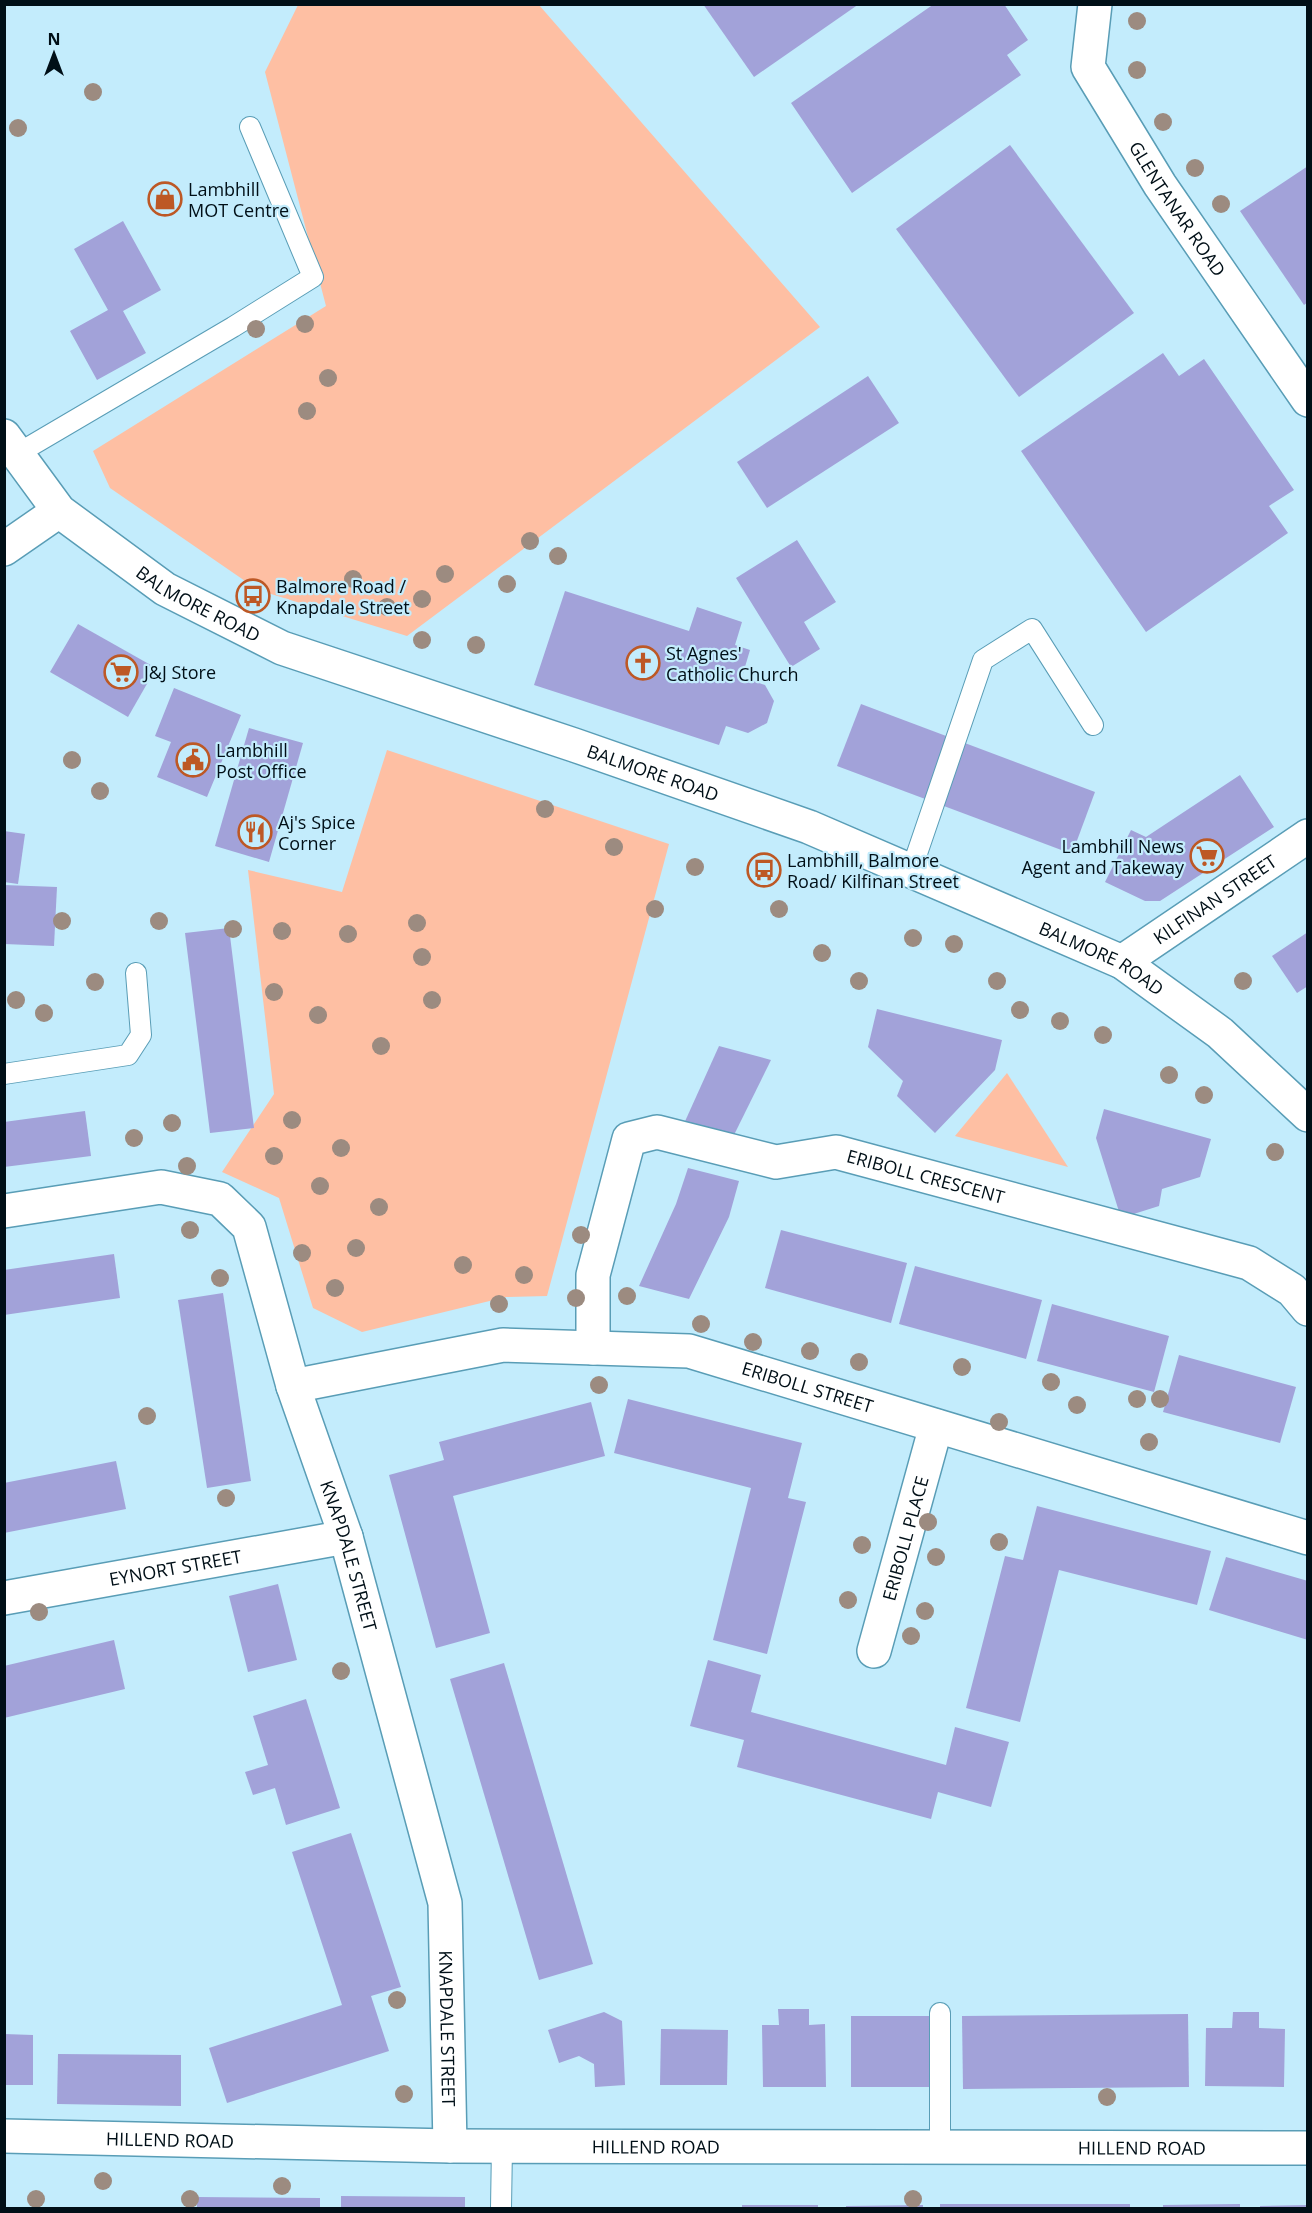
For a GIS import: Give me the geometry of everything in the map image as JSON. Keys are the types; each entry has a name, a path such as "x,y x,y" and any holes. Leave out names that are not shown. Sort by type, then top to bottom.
{"street":[{"name":"GLENTANAR ROAD","path":"1095,4 1088,67 1161,185 1308,400"},
{"name":"BALMORE ROAD","path":"11,445 59,512 165,589 282,648 574,745 809,827 1122,962 1220,1033 1308,1115"},
{"path":"4,549 59,512"},
{"name":"KILFINAN STREET","path":"1122,962 1308,836"},
{"name":"ERIBOLL CRESCENT","path":"593,1348 593,1275 629,1139 657,1132 776,1162 836,1152 1249,1263 1292,1290 1308,1309"},
{"name":"KNAPDALE STREET","path":"4,1211 161,1187 220,1199 249,1227 293,1386 346,1538 445,1903 450,2146"},
{"name":"ERIBOLL STREET","path":"293,1386 503,1345 689,1351 1308,1538"},
{"name":"ERIBOLL PLACE","path":"874,1652 936,1426"},
{"name":"EYNORT STREET","path":"4,1598 346,1538"},
{"name":"HILLEND ROAD","path":"4,2136 450,2146 1308,2148"}],"lane":[{"path":"11,445 233,327 313,277 250,127"},
{"path":"911,871 983,660 1032,628 1093,724"},
{"path":"4,1074 128,1055 141,1035 136,973"},
{"path":"940,2013 940,2147"},
{"path":"501,2208 502,2146"}],"shaded area":[{"path":"298,5 539,5 820,327 407,636 258,590 110,488 93,451 326,306 265,72"},
{"path":"387,750 669,844 547,1296 506,1297 362,1332 313,1308 279,1198 222,1172 274,1094 248,870 342,892"},
{"path":"1007,1073 1068,1167 955,1136"}],"building":[{"path":"703,4 859,4 754,77"},
{"path":"934,4 1004,4 1028,40 1007,55 1021,75 852,193 791,103"},
{"path":"1010,145 1134,313 1019,397 896,229"},
{"path":"1308,166 1308,302 1304,305 1240,211"},
{"path":"123,221 161,290 123,311 146,353 97,380 70,331 108,310 74,249"},
{"path":"1163,353 1179,376 1204,359 1294,490 1269,506 1288,533 1146,632 1021,451"},
{"path":"868,376 899,423 767,508 737,462"},
{"path":"797,540 836,602 804,622 820,649 791,667 736,578"},
{"name":"St Agnes' Catholic Church","path":"565,591 689,631 697,607 742,622 735,645 750,650 742,677 765,685 774,701 767,723 748,733 726,726 719,745 534,685"},
{"path":"78,624 156,668 128,717 50,672"},
{"name":"Lambhill Post Office","path":"174,688 241,715 207,797 157,777 171,742 155,736"},
{"path":"861,704 1095,792 1072,854 837,766"},
{"path":"249,728 303,743 269,862 215,846"},
{"path":"1240,775 1274,827 1160,901 1145,901 1105,882 1131,830 1146,837"},
{"path":"4,831 25,834 18,884 4,882"},
{"path":"4,885 57,887 54,946 4,944"},
{"path":"229,928 254,1128 210,1133 185,933"},
{"path":"1308,932 1308,986 1297,993 1272,956"},
{"path":"877,1009 1002,1040 995,1070 935,1133 897,1096 903,1081 868,1047"},
{"path":"719,1046 771,1060 731,1141 682,1128"},
{"path":"1104,1109 1211,1139 1200,1177 1162,1189 1159,1206 1121,1218 1096,1138"},
{"path":"85,1111 91,1156 4,1167 4,1122"},
{"path":"688,1168 739,1181 729,1217 689,1299 639,1286 676,1204"},
{"path":"781,1230 907,1263 891,1323 765,1288"},
{"path":"114,1254 120,1298 4,1315 4,1270"},
{"path":"915,1266 1042,1300 1026,1359 899,1324"},
{"path":"223,1293 251,1481 207,1488 178,1300"},
{"path":"1052,1304 1169,1336 1154,1392 1037,1361"},
{"path":"1179,1355 1296,1387 1280,1443 1163,1412"},
{"path":"628,1399 802,1443 788,1498 806,1502 767,1654 713,1640 751,1488 614,1453"},
{"path":"591,1402 605,1456 453,1496 490,1633 436,1648 389,1475 444,1460 439,1442"},
{"path":"116,1461 126,1509 4,1533 4,1483"},
{"path":"1037,1506 1211,1551 1197,1605 1059,1570 1020,1722 966,1708 1005,1556 1023,1560"},
{"path":"1226,1557 1308,1581 1308,1640 1209,1610"},
{"path":"278,1584 297,1660 248,1672 229,1596"},
{"path":"114,1640 125,1689 4,1718 4,1666"},
{"path":"708,1660 761,1675 751,1712 946,1765 955,1727 1009,1742 991,1807 938,1792 931,1819 737,1767 744,1740 690,1726"},
{"path":"504,1663 593,1964 539,1980 450,1679"},
{"path":"306,1699 340,1808 286,1825 275,1788 253,1795 245,1772 268,1765 253,1716"},
{"path":"351,1833 401,1987 371,1996 389,2051 227,2103 209,2048 342,2005 292,1852"},
{"path":"778,2009 809,2009 809,2025 825,2024 826,2087 763,2087 762,2025 779,2025"},
{"path":"604,2012 622,2021 625,2085 595,2087 594,2064 579,2056 559,2063 548,2030"},
{"path":"1233,2012 1259,2012 1259,2028 1285,2029 1284,2087 1205,2086 1206,2028 1232,2028"},
{"path":"1188,2014 1189,2087 963,2089 962,2016"},
{"path":"851,2016 932,2016 932,2087 851,2087"},
{"path":"661,2029 728,2030 727,2085 660,2085"},
{"path":"4,2034 33,2035 33,2085 4,2085"},
{"path":"58,2054 181,2055 181,2106 57,2104"},
{"path":"341,2196 465,2197 465,2208 341,2208"},
{"path":"197,2197 320,2198 320,2208 197,2208"},
{"path":"940,2204 1130,2204 1130,2208 940,2208"},
{"path":"1240,2204 1240,2208 1163,2208 1163,2205"},
{"path":"742,2205 818,2205 818,2208 742,2208"},
{"path":"923,2205 923,2208 846,2208 846,2206"},
{"path":"1308,2205 1308,2208 1260,2208 1260,2206"}],"place":[{"name":"Lambhill MOT Centre","path":"165,199"},
{"name":"Balmore Road / Knapdale Street","path":"253,596"},
{"name":"St Agnes' Catholic Church","path":"643,663"},
{"name":"J&J Store","path":"121,672"},
{"name":"Lambhill Post Office","path":"193,760"},
{"name":"Aj's Spice Corner","path":"255,832"},
{"name":"Lambhill News Agent and Takeway","path":"1207,856"},
{"name":"Lambhill, Balmore Road/ Kilfinan Street","path":"764,870"}]}
